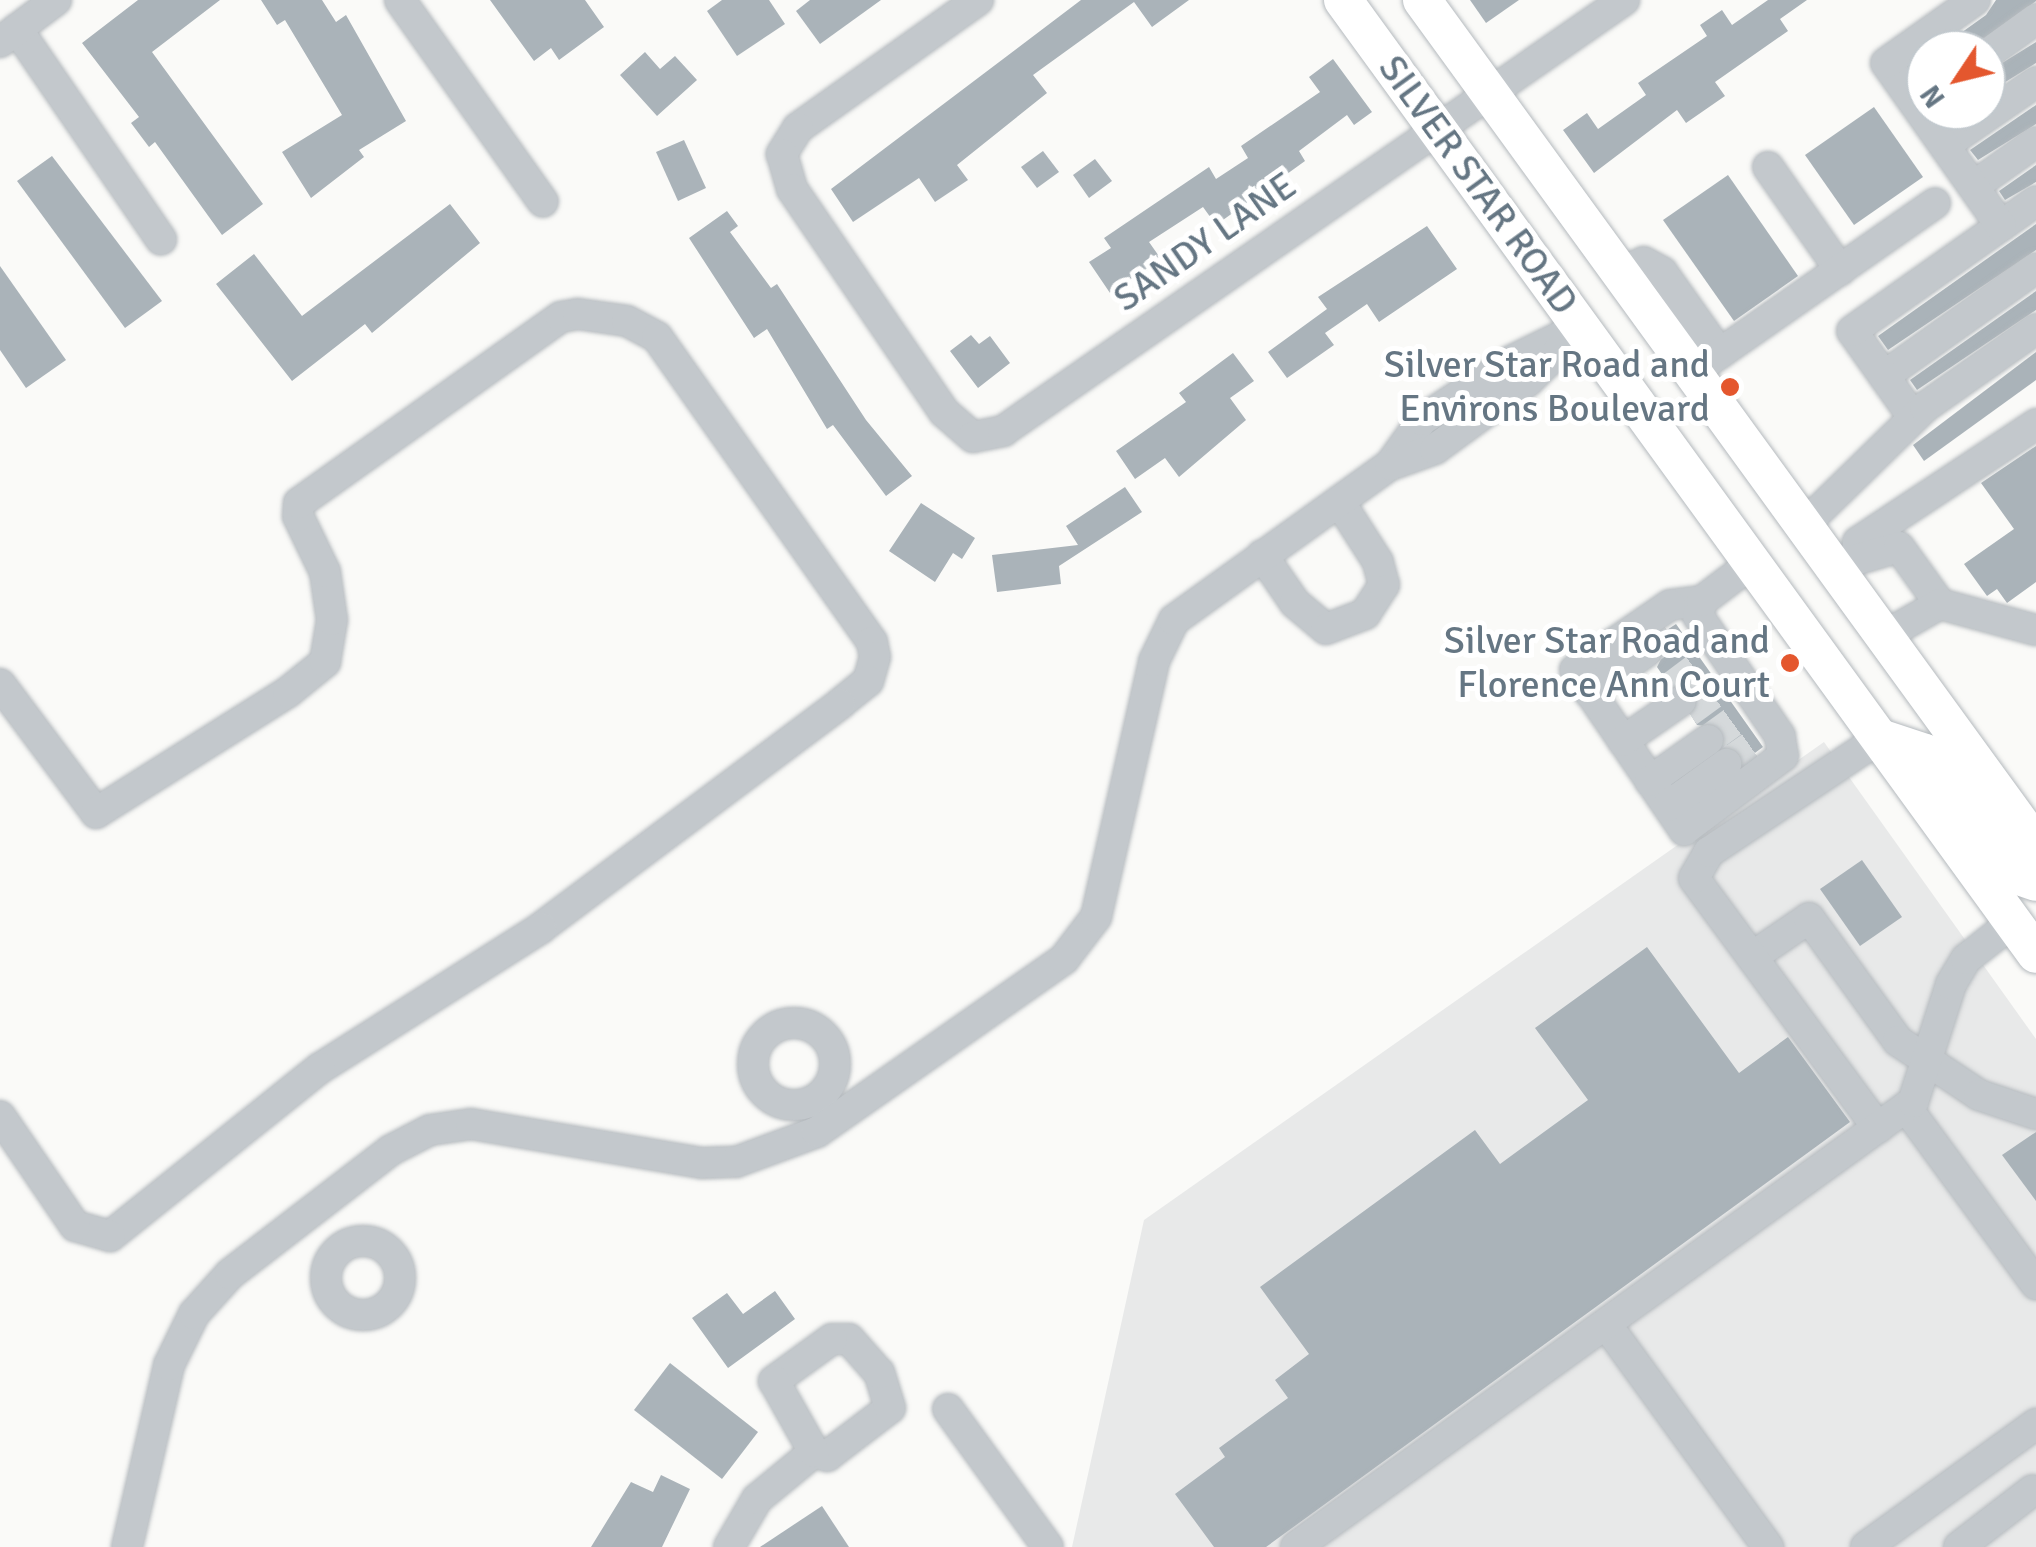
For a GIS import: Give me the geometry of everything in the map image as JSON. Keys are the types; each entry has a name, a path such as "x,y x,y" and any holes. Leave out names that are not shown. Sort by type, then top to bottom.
{"main road":[{"name":"SILVER STAR ROAD","path":"1343,0 2036,954"},
{"name":"SILVER STAR ROAD","path":"1422,0 1620,273 1706,363 1804,525 1845,562 1884,636 2032,830"},
{"path":"1880,738 1926,754 2013,874 2036,882"}],"street":[{"path":"56,0 9,35 161,239"},
{"path":"400,0 543,202"},
{"name":"SANDY LANE","path":"978,0 798,128 782,154 792,189 944,412 973,437 1003,431 1624,0"},
{"path":"1933,30 1975,0"},
{"path":"2006,41 2036,19"},
{"path":"1906,49 1886,63 1906,85"},
{"path":"1945,145 2036,82"},
{"path":"1937,130 2001,226"},
{"path":"1974,186 2036,142"},
{"path":"1768,167 1840,270"},
{"path":"1913,417 1852,331 2036,201"},
{"path":"1706,363 1935,202"},
{"path":"1884,376 2036,268"},
{"path":"0,684 96,814 288,692 326,662 332,620 324,572 298,516 299,503 562,317 578,314 627,321 657,337 872,642 875,657 868,680 840,704 541,928 320,1068 110,1236 75,1226 0,1116"},
{"path":"127,1547 169,1366 194,1314 230,1274 310,1207 430,1130 471,1124 702,1163 736,1162 1064,959 1096,918 1154,661 1174,620 1390,465 1422,420 1511,361 1582,328"},
{"path":"1804,525 1913,417 2036,329"},
{"path":"1845,562 1858,542 2036,424"},
{"path":"1262,555 1295,603 1326,629 1365,614 1384,585 1378,562 1339,501"},
{"path":"1845,562 1899,547 1940,604 2036,630"},
{"path":"1693,615 1752,563"},
{"path":"1884,636 1940,604"},
{"path":"1670,605 1693,615 1740,696 1783,756 1775,766 1684,830 1575,670 1670,605"},
{"path":"1590,692 1646,652"},
{"path":"1641,767 1698,726"},
{"path":"1641,767 1698,726"},
{"path":"1641,767 1698,726"},
{"path":"1878,1128 1694,878 1709,852 1880,738"},
{"path":"1752,957 1809,918 1890,1034 1979,1095 2036,1114"},
{"path":"1296,1547 1906,1107 1918,1094 1958,971 2013,922"},
{"path":"1906,1107 2036,1284"},
{"path":"310,1207 340,1248"},
{"path":"1606,1324 1768,1547"},
{"path":"948,1409 1048,1547"},
{"path":"1866,1547 2036,1424"},
{"path":"729,1547 757,1500 814,1452"},
{"path":"1959,1547 2033,1490"}],"shaded area":[{"path":"1824,742 2036,1039 2036,1547 1072,1547 1144,1220"}],"building":[{"path":"138,0 220,0 152,52 263,204 222,235 155,142 149,147 131,123 139,117 82,43"},
{"path":"261,0 322,0 336,22 346,15 406,121 359,150 364,157 311,198 282,152 342,115 285,20 277,25"},
{"path":"490,0 585,0 604,27 559,60 551,48 534,61"},
{"path":"722,0 769,0 785,24 737,56 707,11"},
{"path":"810,0 881,0 820,44 796,11"},
{"path":"1081,0 1189,0 1152,27 1134,2 1033,75 1047,93 957,165 968,180 935,202 919,178 853,222 831,189"},
{"path":"1470,0 1519,0 1486,23"},
{"path":"1768,0 1807,0 1780,19 1788,31 1715,82 1725,96 1686,123 1677,110 1594,173 1563,130 1587,113 1598,129 1646,95 1638,83 1707,36 1700,25 1722,10 1732,25"},
{"path":"1996,0 2036,0 1996,30 1965,30 1986,15"},
{"path":"2036,42 2036,63 2006,82 2006,61"},
{"path":"645,52 660,69 675,56 697,80 657,116 620,75"},
{"path":"1333,59 1372,112 1354,125 1347,115 1299,151 1305,161 1216,225 1203,207 1149,242 1161,259 1110,293 1089,262 1111,248 1104,238 1209,167 1216,179 1248,158 1241,146 1320,92 1309,77"},
{"path":"2036,105 2036,124 1978,160 1970,150 1999,130 2006,130 2006,125"},
{"path":"1874,107 1923,177 1854,225 1805,155"},
{"path":"684,140 706,188 678,201 656,152"},
{"path":"1043,151 1059,172 1037,188 1021,167"},
{"path":"52,156 162,301 125,328 17,181"},
{"path":"1095,159 1112,181 1089,198 1073,175"},
{"path":"2036,165 2036,182 2005,200 1999,191"},
{"path":"1728,175 1798,276 1734,321 1663,220"},
{"path":"450,204 480,243 372,333 365,324 292,381 216,284 254,254 302,316"},
{"path":"727,211 738,226 730,232 771,288 777,284 866,420 912,476 886,496 833,425 827,429 767,329 754,338 689,238"},
{"path":"2036,224 2036,250 1888,350 1878,336"},
{"path":"1427,226 1457,269 1379,322 1367,304 1325,333 1334,345 1287,378 1268,352 1327,309 1318,297"},
{"path":"0,266 66,360 26,388 0,350"},
{"path":"2036,291 2036,310 1917,390 1910,380"},
{"path":"971,335 979,344 990,336 1010,363 978,388 950,351"},
{"path":"2036,352 2036,380 1924,461 1913,445"},
{"path":"1233,353 1254,381 1230,398 1246,420 1179,477 1165,458 1135,479 1116,451 1186,402 1179,393"},
{"path":"2036,446 2036,582 2007,603 1997,589 1987,596 1964,564 2014,529 1981,483"},
{"path":"1125,487 1142,512 1059,566 1061,584 997,592 992,555 1078,545 1066,526"},
{"path":"921,503 975,538 962,559 953,553 935,582 889,551"},
{"path":"1676,624 1763,747 1744,761 1726,745 1723,728 1697,725 1692,717 1700,700 1696,690 1670,686 1657,667 1665,651 1656,637"},
{"path":"1862,860 1902,917 1860,946 1820,889"},
{"path":"1647,947 1739,1073 1788,1037 1850,1122 1266,1547 1214,1547 1175,1494 1225,1457 1219,1448 1288,1398 1275,1380 1309,1354 1260,1287 1475,1130 1500,1164 1588,1100 1535,1028"},
{"path":"2036,1132 2036,1201 2002,1155"},
{"path":"775,1291 795,1319 728,1368 692,1318 727,1293 743,1314"},
{"path":"670,1363 758,1432 722,1479 634,1410"},
{"path":"661,1475 690,1489 662,1547 591,1547 631,1482 653,1492"},
{"path":"822,1506 849,1547 760,1547"}],"tunnel":[{"path":"1646,652 1678,628"},
{"path":"1671,687 1703,663"},
{"path":"1688,712 1721,688"},
{"path":"1708,740 1741,716"},
{"path":"1726,764 1759,741"}],"place":[{"name":"Silver Star Road and Environs Boulevard","path":"1730,387"},
{"name":"Silver Star Road and Florence Ann Court","path":"1790,663"}]}
